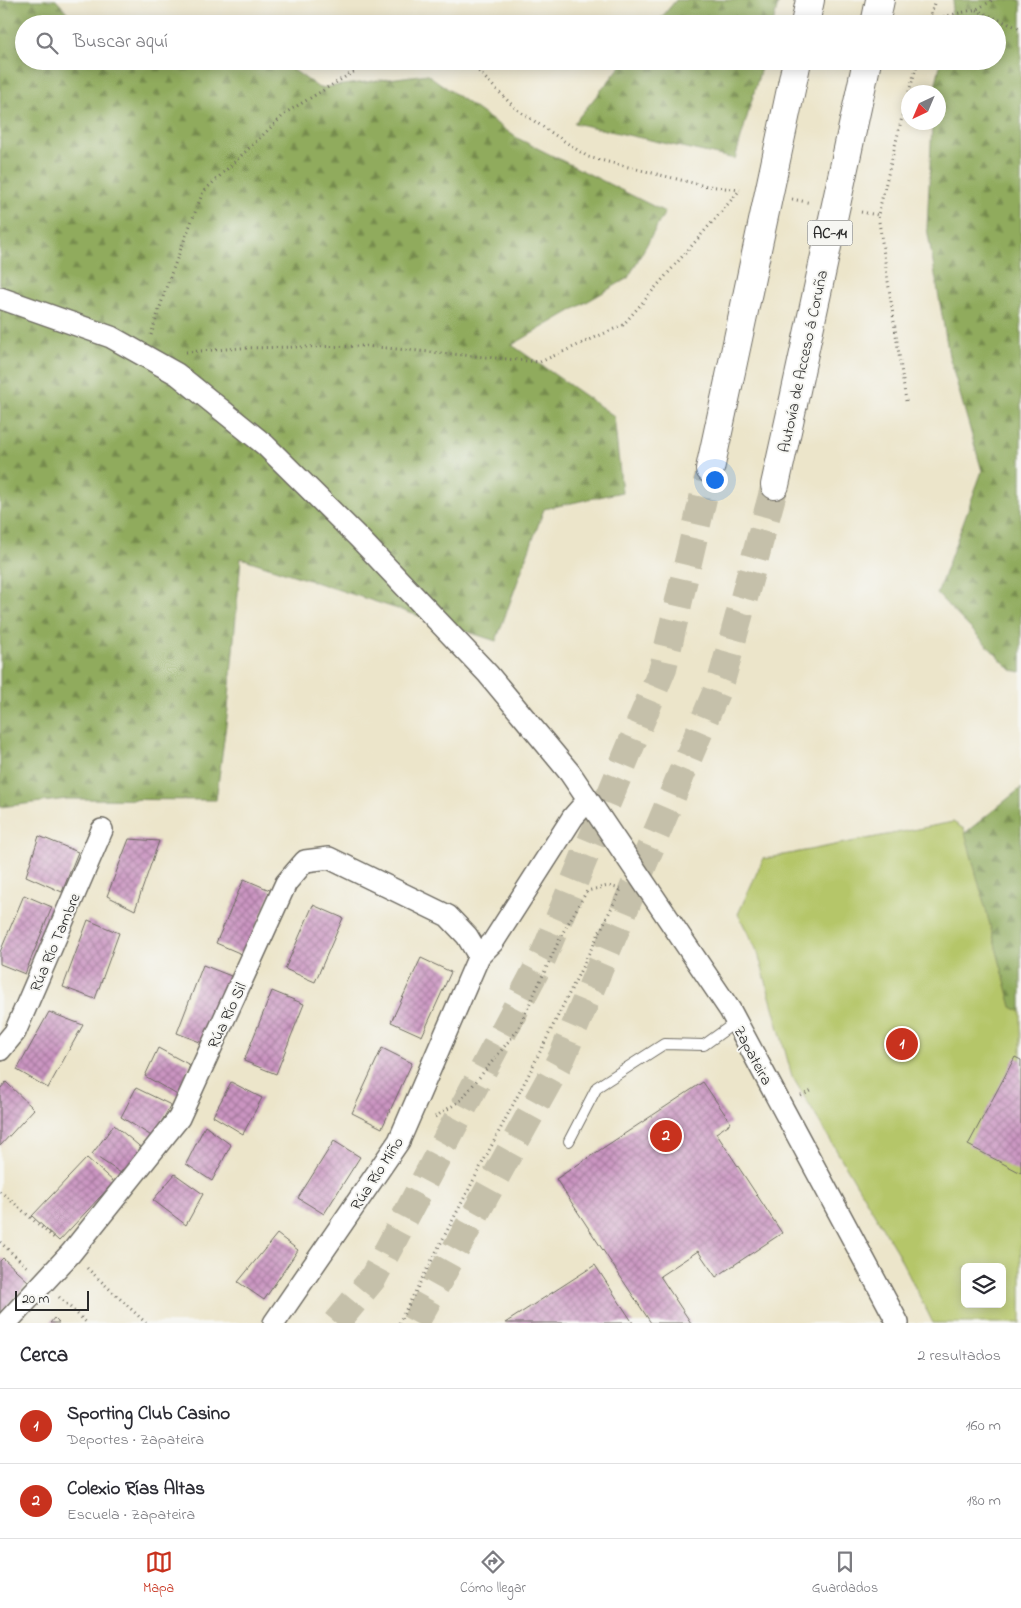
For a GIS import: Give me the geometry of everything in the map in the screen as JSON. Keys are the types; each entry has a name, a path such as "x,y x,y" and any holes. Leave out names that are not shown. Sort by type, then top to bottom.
{"highway":[{"path":"807,15 810,0"},
{"path":"877,15 880,0"},
{"path":"710,469 795,70"},
{"name":"Autovía de Acceso á Coruña","path":"775,485 865,70"}],"street":[{"name":"Zapateira","path":"0,298 111,337 177,374 265,445 359,538 488,674 570,773 736,1022 898,1323"},
{"name":"Rúa Río Miño","path":"274,1323 399,1141 479,956 493,942 573,817 588,800"},
{"name":"Rúa Río Tambre","path":"0,1050 15,1032 102,830"},
{"name":"Rúa Río Sil","path":"6,1323 71,1253 179,1118 286,883 305,861 329,858 448,916 467,936 479,956"}],"lane":[{"path":"569,1141 597,1087 664,1044 704,1045 736,1022"}],"path":[{"path":"931,15 935,0"},
{"path":"956,15 976,10 993,0"},
{"path":"976,10 988,15"},
{"path":"1006,23 1021,29"},
{"path":"144,355 168,282 203,192 287,112 357,70"},
{"path":"183,352 240,348 364,346 540,362 623,325 740,190 701,184 588,157 516,109 477,70"},
{"path":"911,85 915,70"},
{"path":"901,124 878,215 906,401"},
{"path":"399,1141 460,1101 516,1031 562,934 587,891 608,886 621,889 627,895"},
{"path":"399,1323 530,1072 621,889"}],"green space":[{"path":"0,0 56,0 70,15 15,15 15,70 294,70 319,88 427,74 517,138 665,212 628,278 512,345 614,416 622,492 544,509 496,641 241,558 228,709 216,800 67,799 0,807"},
{"path":"676,0 779,0 775,15 664,15"},
{"path":"954,0 1021,0 1021,672 1011,670 937,594 982,471 949,356 927,228 932,130 946,130 946,85 936,85 939,70 1006,70 1006,15 951,15"},
{"path":"618,70 760,70 735,159 574,123"},
{"path":"1021,788 1021,1012 1012,1007 965,833"},
{"path":"953,822 964,829 1012,1007 1021,1012 1021,1323 933,1323 897,1252 792,1076 758,953 738,914 763,859"}],"building":[{"path":"39,836 78,852 62,892 26,876"},
{"path":"129,839 159,841 135,910 107,896"},
{"path":"244,879 272,891 244,955 216,943"},
{"path":"24,895 52,907 25,974 0,964 0,952"},
{"path":"313,905 343,918 315,982 285,969"},
{"path":"88,920 119,933 95,999 63,987"},
{"path":"421,958 451,972 422,1036 391,1022"},
{"path":"203,965 231,976 205,1044 177,1033"},
{"path":"272,991 304,1004 276,1074 244,1061"},
{"path":"49,1012 83,1025 48,1088 17,1070"},
{"path":"158,1048 190,1065 179,1096 145,1076"},
{"path":"382,1048 412,1063 382,1128 352,1113"},
{"path":"1015,1057 1021,1060 1021,1173 968,1145"},
{"path":"6,1082 34,1109 0,1146 0,1089"},
{"path":"231,1082 262,1098 243,1134 213,1116"},
{"path":"703,1082 731,1123 716,1133 782,1233 716,1277 698,1251 660,1276 691,1323 651,1323 556,1179"},
{"path":"136,1088 171,1105 153,1137 121,1117"},
{"path":"114,1125 144,1150 124,1175 92,1154"},
{"path":"205,1126 231,1145 212,1181 186,1164"},
{"path":"334,1141 360,1157 324,1214 298,1198"},
{"path":"87,1158 114,1182 59,1241 32,1216"},
{"path":"175,1174 203,1194 186,1225 153,1200"},
{"path":"277,1234 298,1250 264,1300 238,1282"},
{"path":"3,1258 29,1282 0,1313 0,1261"},
{"path":"595,1265 633,1323 505,1323"},
{"path":"54,1318 59,1323 50,1323"}],"tunnel":[{"path":"336,1323 373,1278 543,957 663,668 710,469"},
{"path":"415,1323 562,1057 722,678 775,485"}],"place":[{"name":"Sporting Club Casino","path":"902,1044"},
{"name":"Colexio Rías Altas","path":"666,1136"}]}
